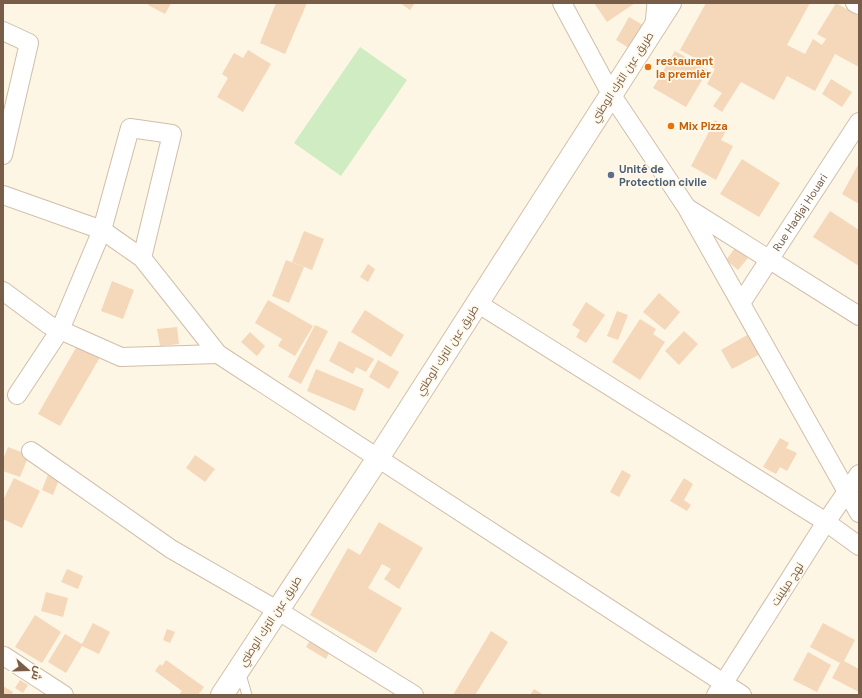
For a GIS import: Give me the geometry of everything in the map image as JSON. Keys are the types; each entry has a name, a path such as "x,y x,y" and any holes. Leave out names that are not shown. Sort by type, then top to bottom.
{"main road":[{"name":"طريق عين الترك الوطني","path":"222,695 378,458 670,3"}],"street":[{"path":"562,3 611,94 687,208 859,513"},
{"path":"855,3 859,5"},
{"path":"3,31 29,43 3,155"},
{"name":"Rue Hadjaj Houari","path":"741,303 768,258 859,122"},
{"path":"18,395 60,330 102,230 130,128 172,134 142,258"},
{"path":"3,195 102,230 142,258 218,354 378,458 719,689 742,695"},
{"path":"687,208 859,316"},
{"path":"3,291 49,325 121,357 218,354"},
{"path":"477,303 826,522 859,546"},
{"path":"31,451 171,549 277,610 414,695"},
{"name":"نهج ميلينت","path":"719,689 826,522 859,474"},
{"path":"4,655 64,695"}],"lane":[{"path":"649,36 652,3"},
{"path":"239,668 247,695"}],"green space":[{"path":"360,47 407,80 341,176 294,143"}],"building":[{"path":"149,3 171,3 165,14 148,5"},
{"path":"276,3 307,3 285,54 260,43"},
{"path":"400,3 415,3 410,10"},
{"path":"594,3 635,3 607,22"},
{"path":"706,3 810,3 787,45 805,54 813,39 822,45 826,39 817,34 836,3 859,16 859,67 835,54 815,91 787,76 774,100 741,82 722,112 713,106 722,93 707,84 715,69 680,50"},
{"path":"629,17 643,25 629,48 616,40"},
{"path":"248,50 271,64 243,112 217,97 228,78 222,74 234,53 243,58"},
{"path":"675,51 708,70 686,107 653,88"},
{"path":"831,79 852,92 842,107 822,94"},
{"path":"715,120 728,127 721,140 733,146 716,180 691,166"},
{"path":"742,159 780,183 759,217 720,194"},
{"path":"859,163 859,204 842,194"},
{"path":"830,211 859,230 859,266 813,237"},
{"path":"304,231 324,239 312,270 292,262"},
{"path":"735,248 748,258 738,270 726,260"},
{"path":"286,260 304,267 289,303 272,296"},
{"path":"368,264 375,269 368,282 360,277"},
{"path":"112,281 134,290 123,319 101,311"},
{"path":"659,293 680,312 665,330 643,312"},
{"path":"268,300 313,326 295,356 278,346 282,339 255,323"},
{"path":"586,302 605,315 586,343 576,337 580,330 572,325"},
{"path":"365,310 404,335 391,357 351,332"},
{"path":"617,311 628,315 618,340 607,336"},
{"path":"640,319 656,329 653,334 665,342 640,380 612,362"},
{"path":"315,325 328,331 301,384 288,377"},
{"path":"177,327 179,344 160,346 157,329"},
{"path":"684,331 698,344 679,365 665,351"},
{"path":"250,332 265,346 257,356 241,342"},
{"path":"749,334 760,354 732,369 721,350"},
{"path":"81,339 103,352 60,426 38,414"},
{"path":"339,341 374,359 366,372 356,367 353,374 329,361"},
{"path":"378,360 399,372 389,389 369,377"},
{"path":"316,369 364,389 355,411 307,391"},
{"path":"780,438 789,443 786,448 797,453 787,471 780,467 776,474 763,467"},
{"path":"8,447 29,455 20,477 3,471 3,459"},
{"path":"195,455 215,469 205,482 186,468"},
{"path":"622,470 631,475 619,497 610,492"},
{"path":"49,472 60,477 53,495 42,490"},
{"path":"14,478 40,491 22,528 3,519 3,500"},
{"path":"684,478 693,484 684,500 691,505 687,511 670,501"},
{"path":"379,522 423,548 399,589 384,579 391,569 382,564 368,588 402,608 376,653 310,615 348,548 360,555"},
{"path":"67,569 83,576 78,589 61,582"},
{"path":"46,592 68,598 63,617 41,611"},
{"path":"35,615 61,632 42,663 15,647"},
{"path":"93,623 110,632 99,654 82,646 66,673 48,662 65,634 82,644"},
{"path":"823,623 855,640 844,661 859,669 859,692 832,678 840,663 810,647"},
{"path":"167,629 175,632 170,643 163,640"},
{"path":"491,631 508,642 475,695 453,695"},
{"path":"314,634 333,645 326,659 306,647"},
{"path":"808,652 831,665 817,692 793,680"},
{"path":"166,660 204,687 198,695 179,695 182,691 155,671 160,664 162,666"},
{"path":"20,680 28,685 23,693 15,688"},
{"path":"3,686 13,692 11,695 3,695"},
{"path":"534,689 544,695 530,695"}],"place":[{"name":"restaurant la premièr","path":"648,67"},
{"name":"Mix Pizza","path":"671,126"},
{"name":"Unité de Protection civile","path":"611,175"}]}
